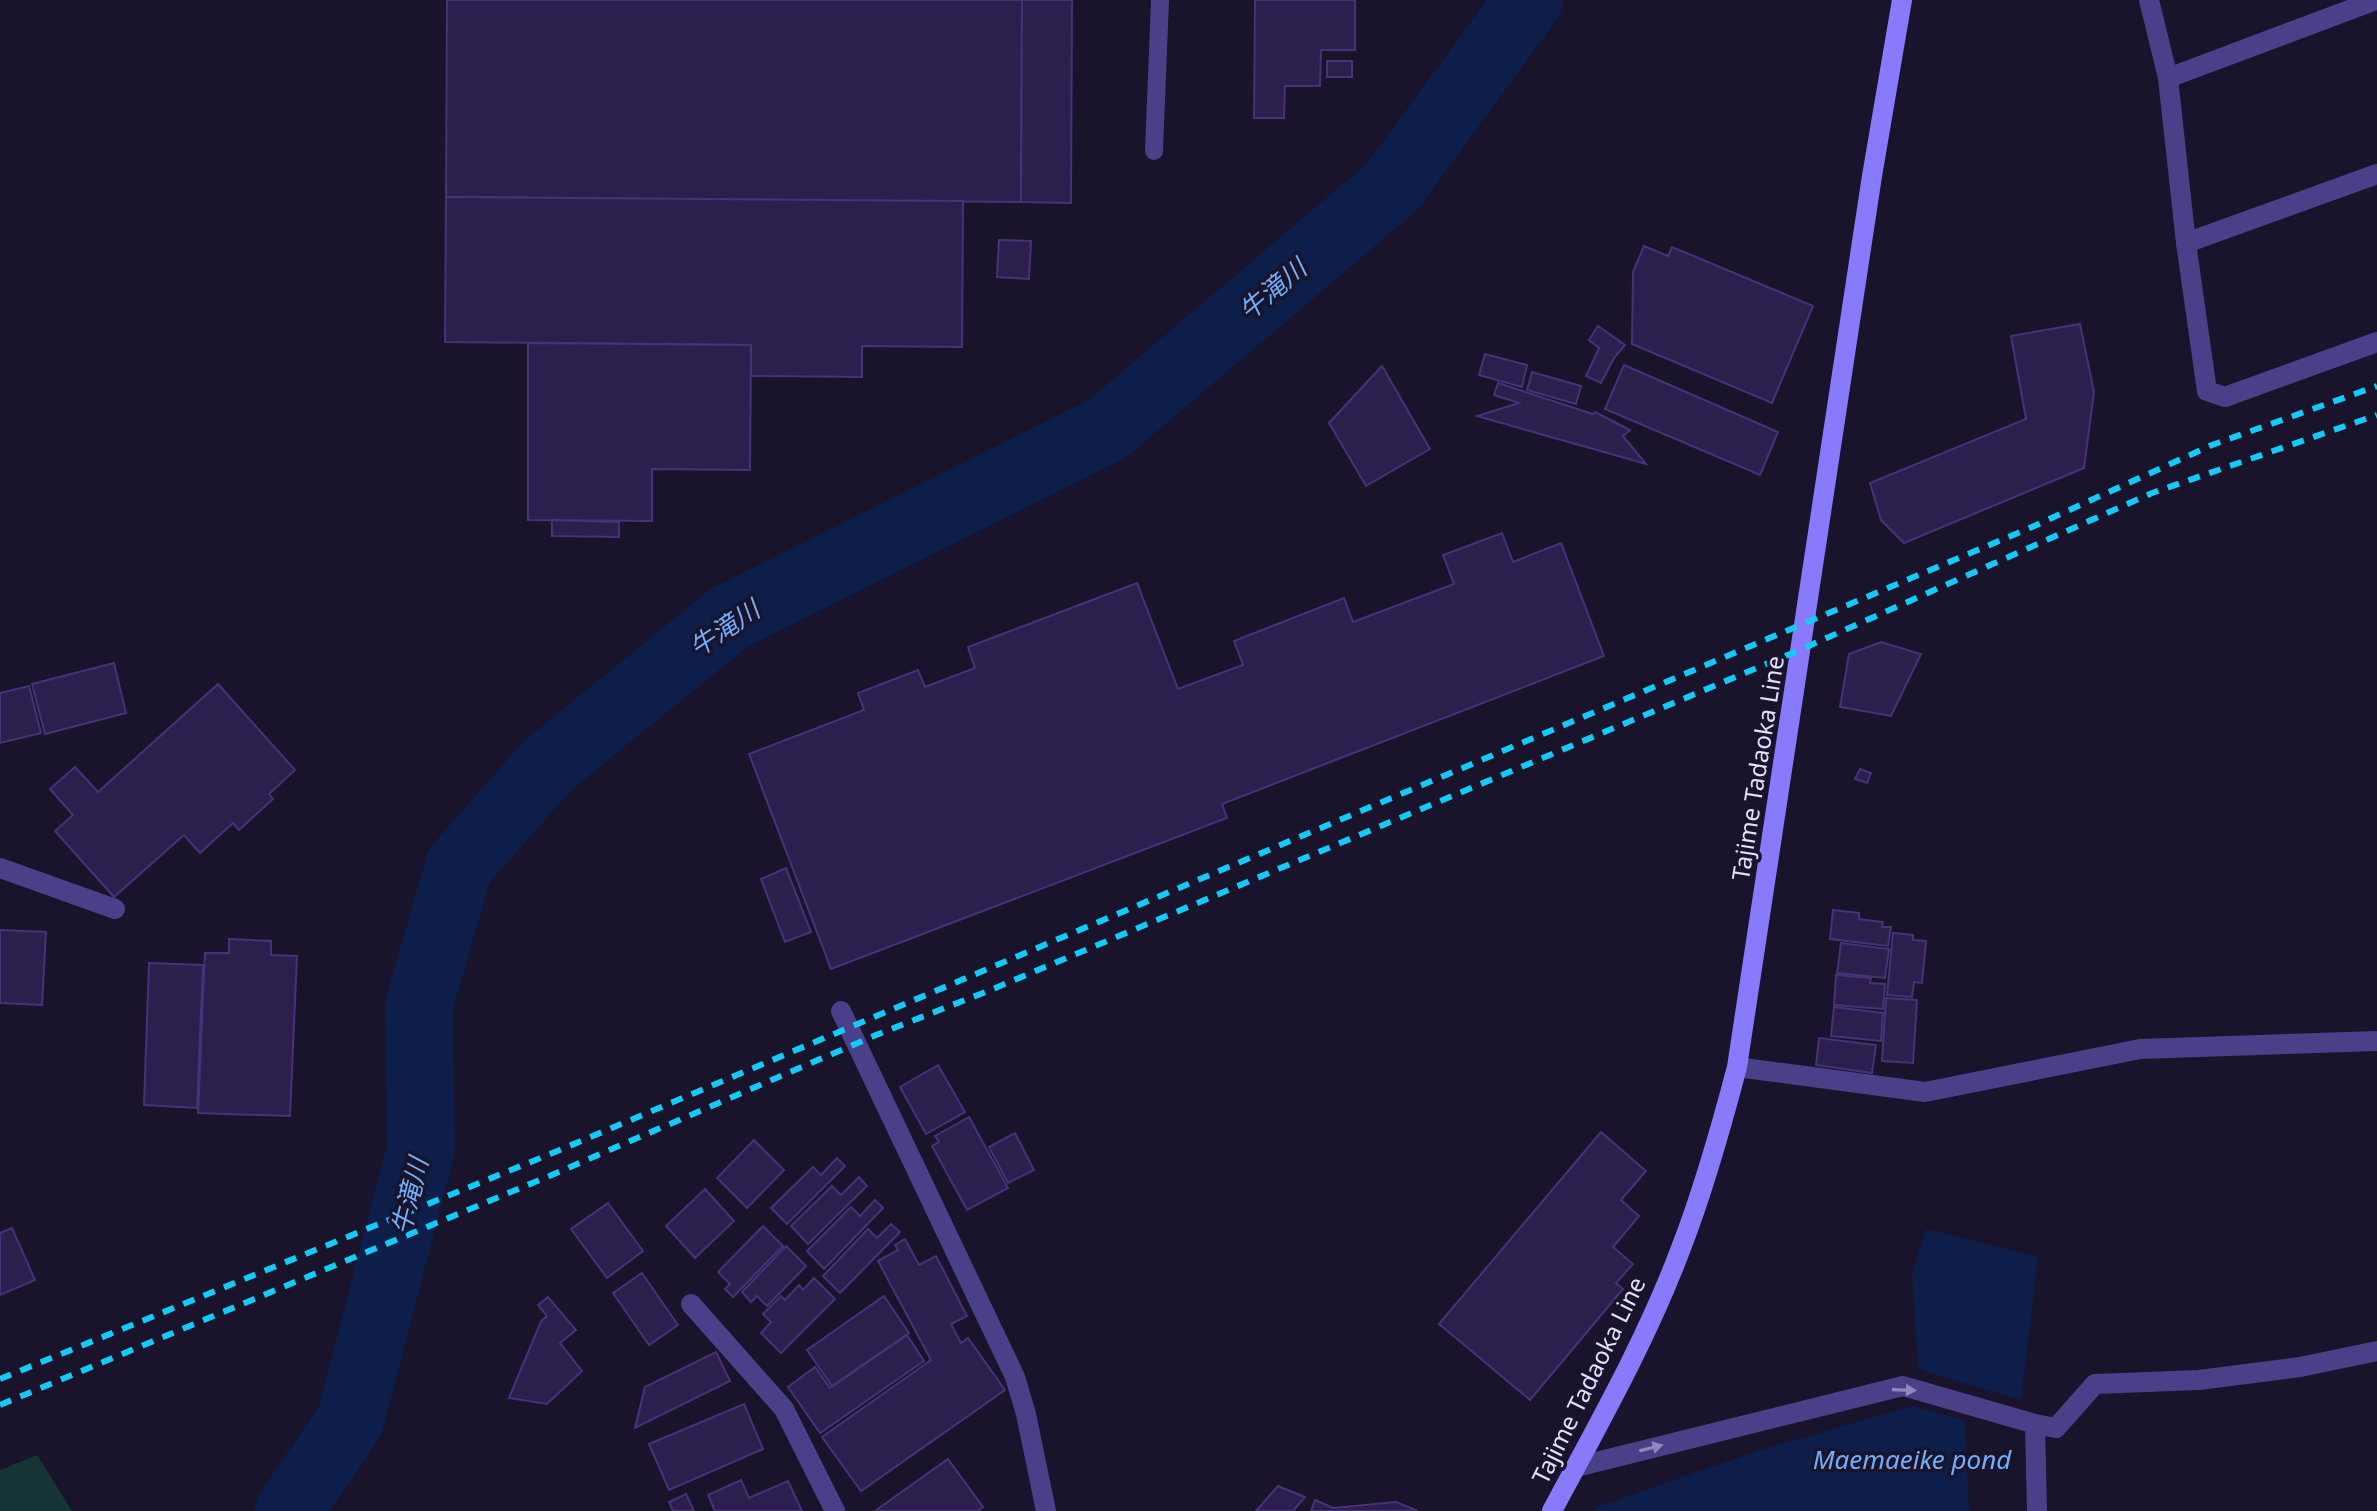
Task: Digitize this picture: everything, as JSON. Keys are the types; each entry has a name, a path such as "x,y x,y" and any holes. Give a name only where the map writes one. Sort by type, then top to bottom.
{"main road":[{"name":"Tajime Tadaoka Line","path":"1552,1511 1628,1368 1681,1250 1710,1165 1737,1067 1872,176 1902,0"}],"street":[{"path":"2149,0 2168,78 2186,243 2207,391 2225,397 2377,342"},
{"path":"2168,78 2376,0"},
{"path":"2186,243 2377,174"},
{"path":"0,868 115,909"},
{"path":"841,1011 1015,1377 1046,1511"},
{"path":"1737,1067 1925,1092 2140,1049 2377,1041"},
{"path":"691,1304 784,1409 835,1511"},
{"path":"1576,1467 1903,1386 2056,1428 2095,1384 2199,1380 2300,1367 2377,1351"},
{"path":"2035,1424 2037,1511"}],"lane":[{"path":"1154,151 1160,0"}],"green space":[{"path":"37,1455 72,1511 0,1511 0,1470"}],"water":[{"path":"1926,1229 2038,1257 2021,1400 1918,1369 1912,1274"},
{"name":"Maemaeike pond","path":"1912,1406 1965,1420 1969,1511 1595,1511 1597,1507 1757,1451"}],"building":[{"path":"447,0 1022,0 1021,202 446,197"},
{"path":"1022,0 1072,0 1071,203 1021,202"},
{"path":"1255,0 1355,0 1355,50 1321,50 1320,86 1285,86 1284,118 1254,118"},
{"path":"1327,61 1352,61 1352,77 1327,77"},
{"path":"446,197 963,201 962,347 862,346 862,377 751,376 751,345 445,342"},
{"path":"999,240 1031,241 1029,279 997,277"},
{"path":"1644,246 1668,256 1672,247 1813,306 1772,403 1632,344 1633,272"},
{"path":"2080,324 2094,392 2084,468 1904,543 1881,520 1870,483 2026,419 2011,336"},
{"path":"1598,326 1625,345 1601,383 1586,376 1599,348 1589,340"},
{"path":"528,343 751,345 750,470 652,469 652,521 528,520"},
{"path":"1485,354 1527,365 1522,387 1479,375"},
{"path":"1624,365 1778,432 1760,475 1605,409"},
{"path":"1382,366 1430,449 1366,486 1329,423"},
{"path":"1532,372 1581,386 1576,404 1527,390"},
{"path":"1498,383 1593,414 1595,412 1630,430 1623,436 1646,464 1477,416 1519,403 1494,395"},
{"path":"552,520 619,522 619,537 552,536"},
{"path":"1502,533 1513,562 1561,543 1604,656 1222,804 1227,818 831,969 749,754 864,710 858,693 918,670 925,687 975,668 968,647 1137,583 1178,689 1243,665 1234,641 1344,598 1353,622 1454,584 1443,555"},
{"path":"1881,642 1921,654 1891,716 1840,707 1849,654"},
{"path":"114,663 126,713 45,734 32,684"},
{"path":"218,684 295,770 269,794 273,799 239,830 233,823 200,853 184,835 114,897 55,831 73,815 50,789 75,767 98,792"},
{"path":"29,686 41,733 0,743 0,693"},
{"path":"1860,769 1871,773 1867,783 1855,779"},
{"path":"786,868 811,932 785,942 761,879"},
{"path":"1833,910 1859,913 1859,919 1883,922 1882,927 1891,927 1888,946 1830,939"},
{"path":"0,930 46,932 42,1005 0,1003"},
{"path":"1893,933 1913,935 1913,940 1926,941 1922,983 1914,982 1912,997 1887,995"},
{"path":"229,939 271,941 271,955 297,956 290,1116 198,1113 205,953 229,953"},
{"path":"1841,943 1889,949 1885,978 1837,973"},
{"path":"149,963 203,965 197,1108 144,1105"},
{"path":"1836,975 1871,978 1870,983 1885,984 1883,1009 1834,1005"},
{"path":"1886,998 1917,1000 1913,1063 1882,1061"},
{"path":"1834,1007 1883,1013 1881,1041 1831,1036"},
{"path":"1819,1038 1876,1045 1872,1073 1816,1065"},
{"path":"938,1065 965,1112 926,1134 900,1087"},
{"path":"969,1117 1008,1188 967,1210 932,1146 939,1142 935,1136"},
{"path":"1601,1132 1646,1171 1621,1200 1639,1216 1613,1247 1633,1264 1616,1283 1623,1289 1530,1400 1439,1324"},
{"path":"1015,1133 1034,1170 1008,1183 989,1147"},
{"path":"754,1140 784,1170 747,1208 717,1178"},
{"path":"837,1158 845,1166 787,1224 771,1208 813,1167 821,1175"},
{"path":"859,1177 867,1186 808,1244 791,1226 832,1186 841,1195"},
{"path":"705,1189 734,1221 695,1258 666,1226"},
{"path":"875,1200 883,1208 824,1269 807,1251 851,1207 860,1216"},
{"path":"608,1203 643,1251 607,1278 571,1229"},
{"path":"891,1224 900,1232 840,1293 823,1276 868,1229 877,1238"},
{"path":"763,1226 783,1246 733,1297 725,1289 730,1284 718,1272"},
{"path":"12,1228 35,1280 0,1295 0,1233"},
{"path":"905,1239 919,1265 936,1256 967,1316 951,1324 961,1343 968,1338 1005,1390 861,1491 822,1437 931,1360 878,1261 898,1250 895,1245"},
{"path":"786,1246 806,1266 767,1306 757,1296 751,1302 742,1292"},
{"path":"642,1273 678,1325 649,1345 613,1293"},
{"path":"814,1278 835,1299 781,1353 761,1333 771,1322 763,1314 781,1296 785,1300 799,1285 803,1290"},
{"path":"884,1296 909,1333 832,1386 807,1350"},
{"path":"548,1297 576,1330 560,1343 582,1371 547,1404 509,1398 541,1321 547,1316 538,1305"},
{"path":"907,1335 924,1361 820,1433 788,1387 815,1367 830,1388"},
{"path":"716,1352 730,1381 635,1428 645,1387"},
{"path":"744,1404 763,1449 669,1490 649,1444"},
{"path":"948,1459 983,1507 977,1511 875,1511"},
{"path":"741,1480 749,1498 788,1481 802,1511 715,1511 708,1495"},
{"path":"1278,1486 1305,1497 1293,1511 1256,1511"},
{"path":"686,1494 694,1511 673,1511 669,1502"},
{"path":"1315,1500 1333,1508 1396,1502 1418,1511 1311,1511"}],"waterway":[{"name":"牛滝川","path":"289,1511 350,1421 421,1149 419,1005 459,866 547,766 729,618 1107,429 1392,187 1529,0"}],"railway":[{"path":"0,1379 555,1152 2032,527 2212,445 2377,386"},
{"path":"0,1405 1802,649 2152,493 2377,415"}]}
